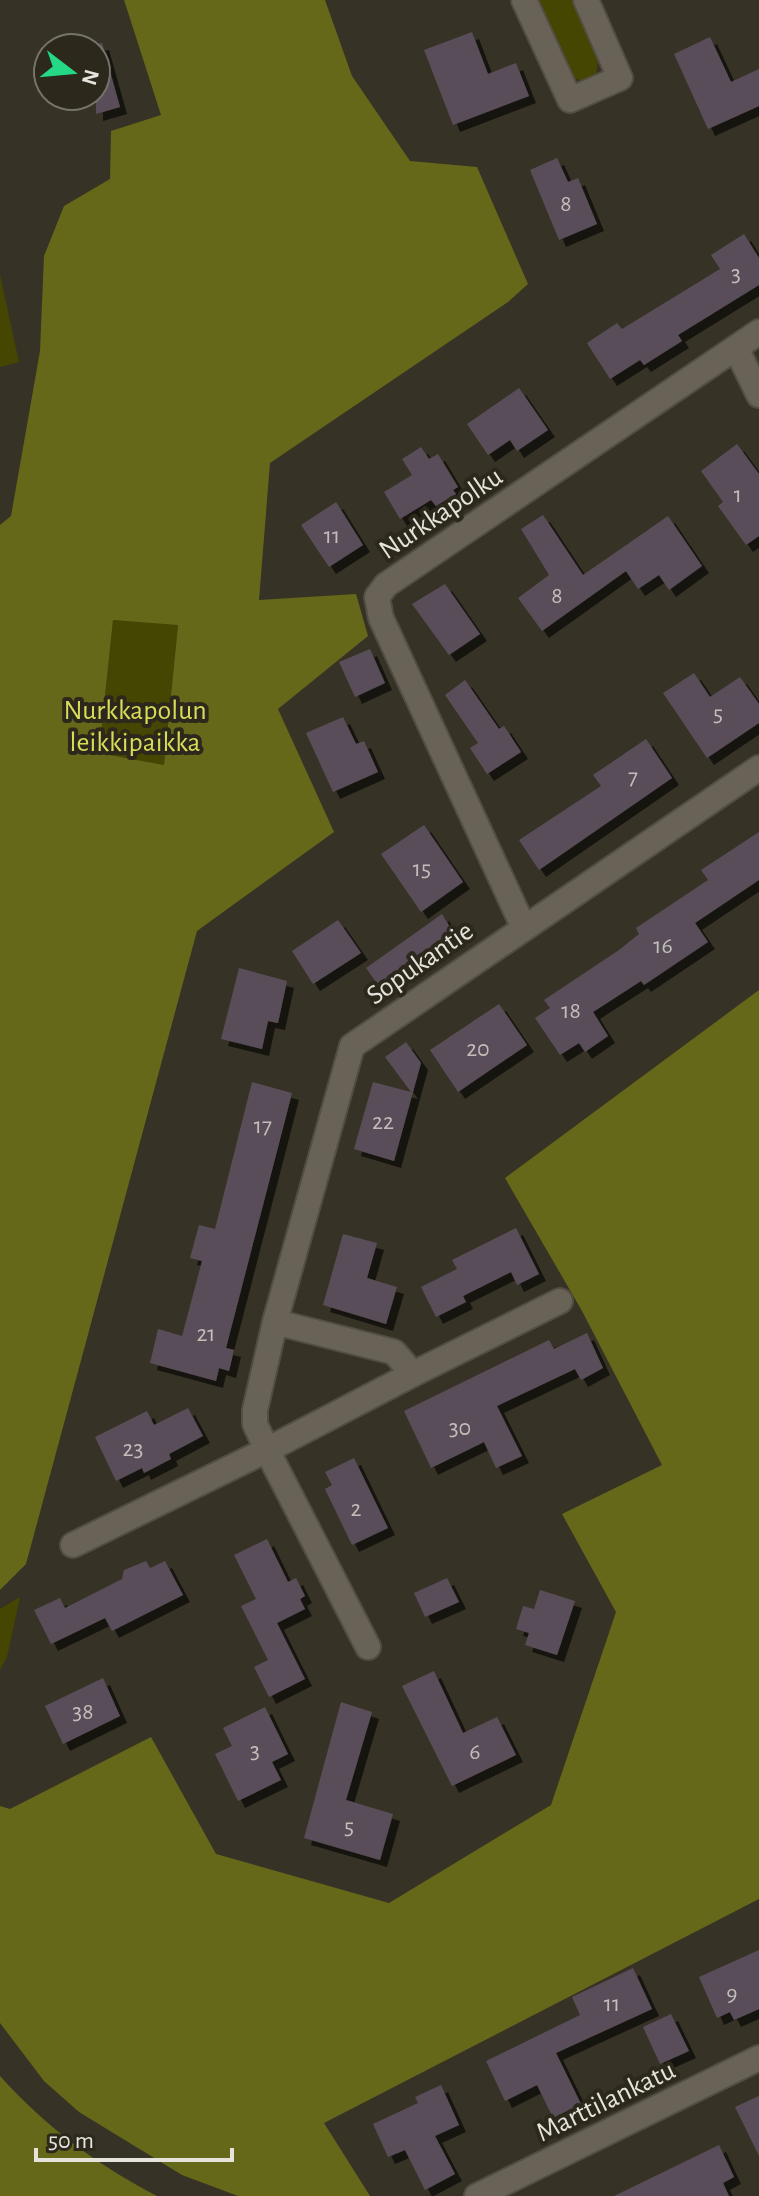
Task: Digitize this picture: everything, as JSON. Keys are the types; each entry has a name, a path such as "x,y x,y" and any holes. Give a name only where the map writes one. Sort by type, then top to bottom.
{"street":[{"path":"524,0 570,100 620,78 586,0"},
{"name":"Nurkkapolku","path":"523,926 381,618 377,597 386,585 759,332"},
{"path":"736,348 759,395"},
{"name":"Sopukantie","path":"368,1647 255,1424 255,1410 275,1322 352,1046 523,926 759,768"},
{"path":"73,1545 560,1301"},
{"path":"275,1322 394,1352 413,1374"},
{"name":"Marttilankatu","path":"477,2196 759,2058"}],"green space":[{"path":"574,0 599,56 596,74 584,80 572,77 536,2"},
{"path":"0,275 19,362 0,367"},
{"name":"Nurkkapolun leikkipaikka","path":"113,620 178,624 164,765 99,753"},
{"path":"20,1597 7,1657 0,1670 0,1609"}],"shaded area":[{"path":"124,0 325,0 352,76 410,161 477,167 528,284 508,302 270,463 259,600 356,594 368,636 278,709 334,832 197,931 26,1564 0,1590 0,525 11,516 40,351 44,256 64,206 110,179 111,131 161,115","holes":["113,620 178,625 164,765 99,753"]},
{"path":"759,990 759,1899 324,2123 370,2196 238,2196 182,2175 79,2112 44,2081 0,2023 0,1806 10,1809 151,1737 216,1854 389,1903 551,1805 616,1612 562,1514 662,1465 582,1311 505,1178"},
{"path":"0,2076 35,2112 73,2143 157,2196 0,2196"}],"building":[{"path":"472,32 488,74 516,63 529,96 453,125 424,50"},
{"path":"710,37 731,82 759,69 759,106 708,129 674,54"},
{"path":"112,79 120,107 112,109"},
{"path":"557,158 568,182 578,178 597,224 559,240 530,170"},
{"path":"744,234 759,258 759,285 678,335 682,341 644,365 640,360 610,379 587,343 617,323 622,329 720,269 711,255"},
{"path":"519,388 548,430 517,451 510,440 488,455 467,424"},
{"path":"737,444 759,474 759,536 746,545 718,506 723,502 701,471"},
{"path":"421,447 429,459 438,454 458,487 453,490 456,494 436,506 431,500 400,519 384,492 412,475 402,459"},
{"path":"336,502 363,545 329,567 301,525"},
{"path":"543,515 583,575 668,516 702,566 669,590 659,575 638,589 626,571 542,631 518,598 549,575 521,529"},
{"path":"445,584 480,634 449,655 412,604"},
{"path":"370,649 385,683 355,697 339,662"},
{"path":"694,673 710,697 740,677 759,704 759,723 707,758 663,693"},
{"path":"465,680 499,729 504,726 521,752 487,774 470,748 478,743 445,695"},
{"path":"343,717 356,744 364,741 378,772 333,792 306,733"},
{"path":"646,739 672,778 539,870 519,840 601,786 593,775"},
{"path":"424,825 463,882 421,912 381,854"},
{"path":"759,832 759,880 695,923 708,942 644,985 641,981 593,1012 608,1036 585,1052 579,1043 560,1055 535,1018 550,1008 544,1000 619,950 639,934 636,928 708,880 701,870"},
{"path":"442,914 456,937 381,989 366,968"},
{"path":"338,920 361,953 313,984 292,951"},
{"path":"239,968 287,981 278,1023 268,1021 262,1049 221,1039"},
{"path":"499,1004 527,1045 458,1092 430,1050"},
{"path":"406,1042 421,1063 394,1161 354,1149 373,1082 411,1092 385,1057"},
{"path":"252,1082 292,1093 226,1348 234,1350 229,1371 219,1368 216,1381 150,1363 158,1329 182,1336 202,1261 190,1258 199,1225 215,1229"},
{"path":"516,1228 539,1274 517,1285 511,1272 463,1296 466,1302 436,1317 421,1287 457,1269 452,1260"},
{"path":"343,1234 377,1243 367,1278 397,1287 386,1324 323,1305"},
{"path":"587,1333 603,1368 581,1380 575,1369 497,1406 522,1456 496,1468 484,1442 431,1468 404,1411 549,1340 554,1349"},
{"path":"188,1408 203,1436 169,1454 171,1459 144,1473 142,1468 116,1481 95,1437 147,1411 154,1425"},
{"path":"354,1458 388,1528 352,1545 325,1489 332,1485 325,1472"},
{"path":"267,1539 288,1582 296,1578 305,1596 300,1599 305,1609 277,1623 305,1679 269,1697 254,1667 268,1660 241,1606 256,1599 234,1555"},
{"path":"146,1561 150,1568 165,1561 183,1595 112,1631 105,1618 51,1644 34,1610 60,1598 65,1608 122,1579 124,1570"},
{"path":"447,1578 459,1602 425,1617 414,1593"},
{"path":"540,1590 575,1601 557,1655 525,1645 529,1633 516,1629 523,1606 534,1609"},
{"path":"434,1671 463,1733 497,1717 516,1755 452,1786 402,1686"},
{"path":"103,1678 120,1716 63,1744 45,1706"},
{"path":"341,1702 372,1712 346,1800 393,1814 380,1860 304,1838"},
{"path":"265,1707 288,1754 272,1762 281,1780 238,1801 215,1754 232,1746 223,1728"},
{"path":"759,1950 759,2009 734,2020 730,2012 717,2018 699,1977"},
{"path":"633,1968 652,2009 556,2053 581,2104 553,2118 537,2085 505,2101 486,2061 580,2015 572,1997"},
{"path":"671,2014 689,2051 660,2064 643,2027"},
{"path":"441,2085 459,2125 435,2136 455,2174 425,2190 405,2150 388,2157 373,2124 418,2103 415,2097"},
{"path":"759,2096 759,2156 735,2107"},
{"path":"719,2145 734,2177 723,2183 729,2196 614,2196"}]}
